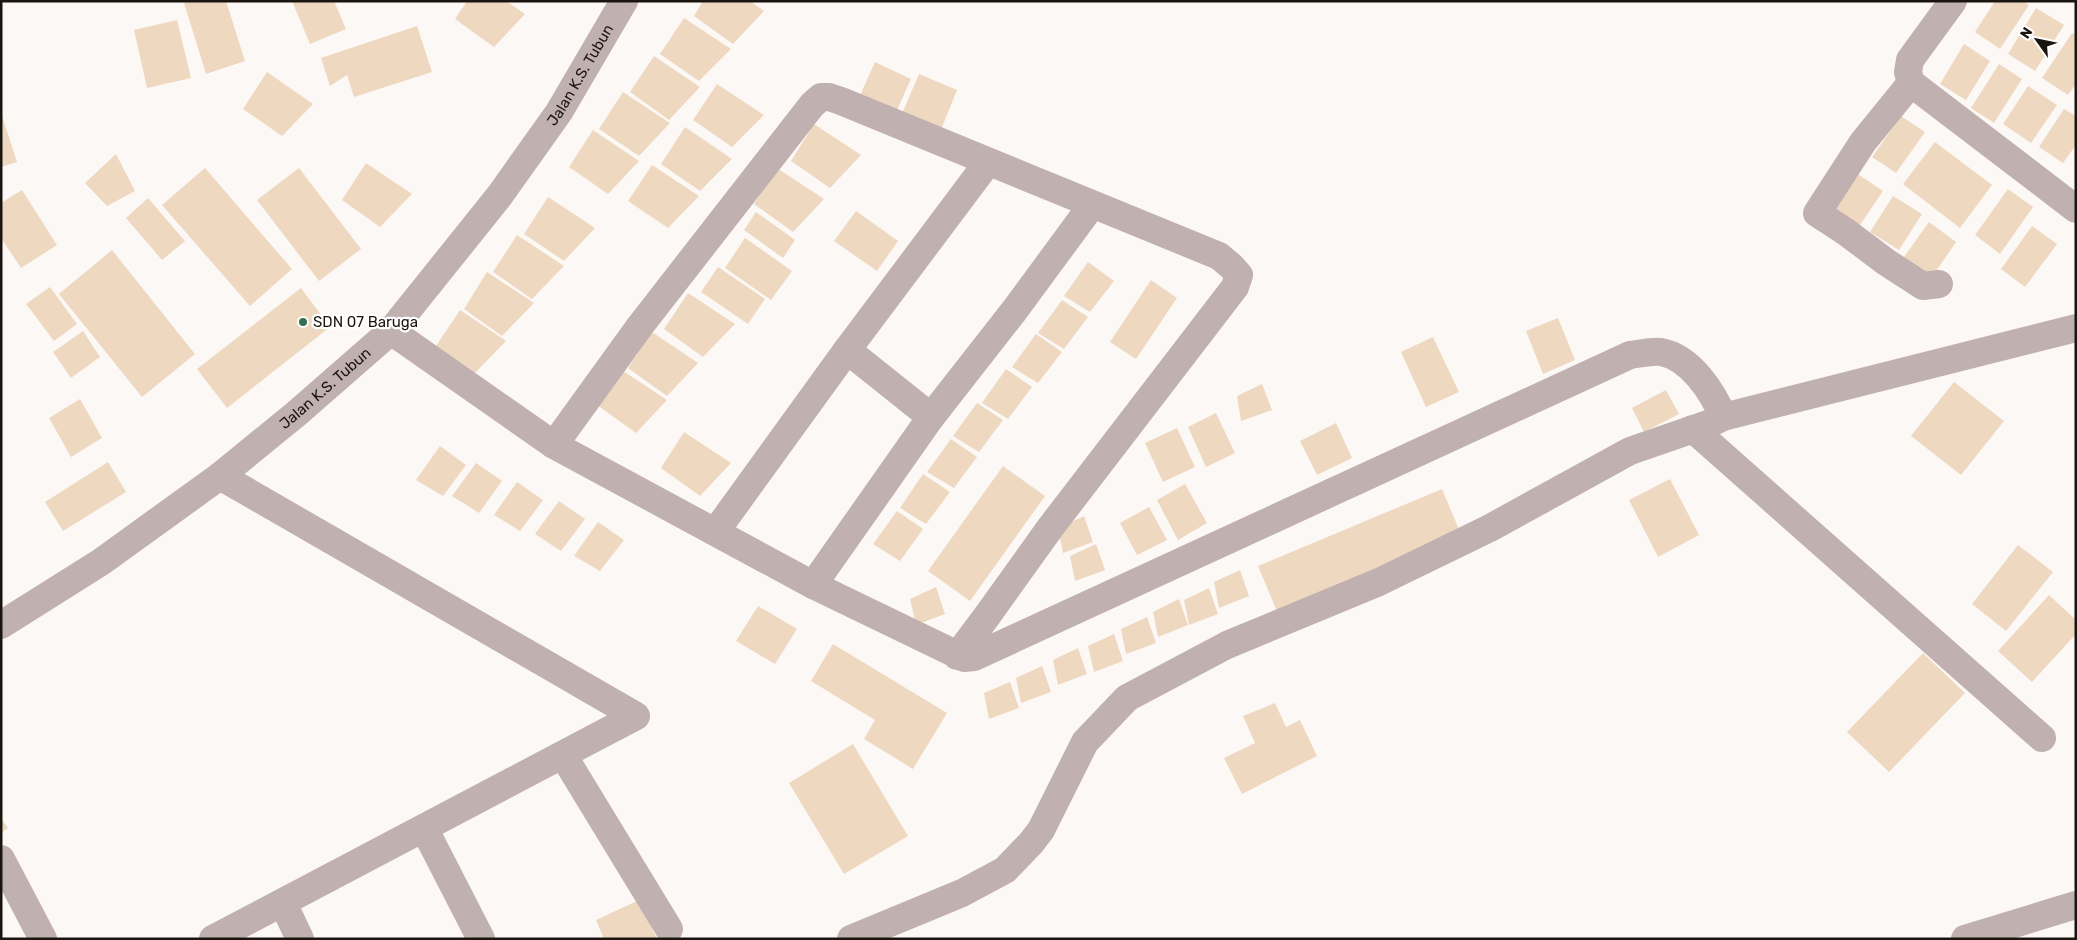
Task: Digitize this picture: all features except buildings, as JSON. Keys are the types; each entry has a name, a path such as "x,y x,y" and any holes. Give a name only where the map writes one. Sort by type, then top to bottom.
{"street":[{"name":"Jalan K.S. Tubun","path":"1,625 101,562 220,476 391,331 500,195 554,119 588,66 624,1"},
{"path":"1953,1 1910,60 1908,72 1911,83 2076,209"},
{"path":"1911,83 1863,142 1817,213 1923,286 1939,284"},
{"path":"554,444 640,326 718,224 812,105 821,97 829,97 856,106 1219,256 1239,275 1235,287 1149,402 1050,528 988,616 957,656"},
{"path":"716,531 847,350 988,162"},
{"path":"813,584 931,416 1014,312 1092,205"},
{"path":"851,939 962,893 1005,870 1041,830 1085,742 1127,698 1227,645 1379,582 1490,528 1630,451 1724,417 2076,328"},
{"path":"391,331 554,444 813,584 957,656 974,658 1630,355 1660,352 1676,359 1705,382 1716,399 1724,417"},
{"path":"847,350 931,416"},
{"path":"1693,429 2042,738"},
{"path":"213,939 636,716 220,476"},
{"path":"562,755 669,929"},
{"path":"424,828 481,939"},
{"path":"1,859 43,939"},
{"path":"282,902 300,939"},
{"path":"1965,939 2012,932 2076,905"}],"place":[{"name":"SDN 07 Baruga","path":"303,322"}]}
